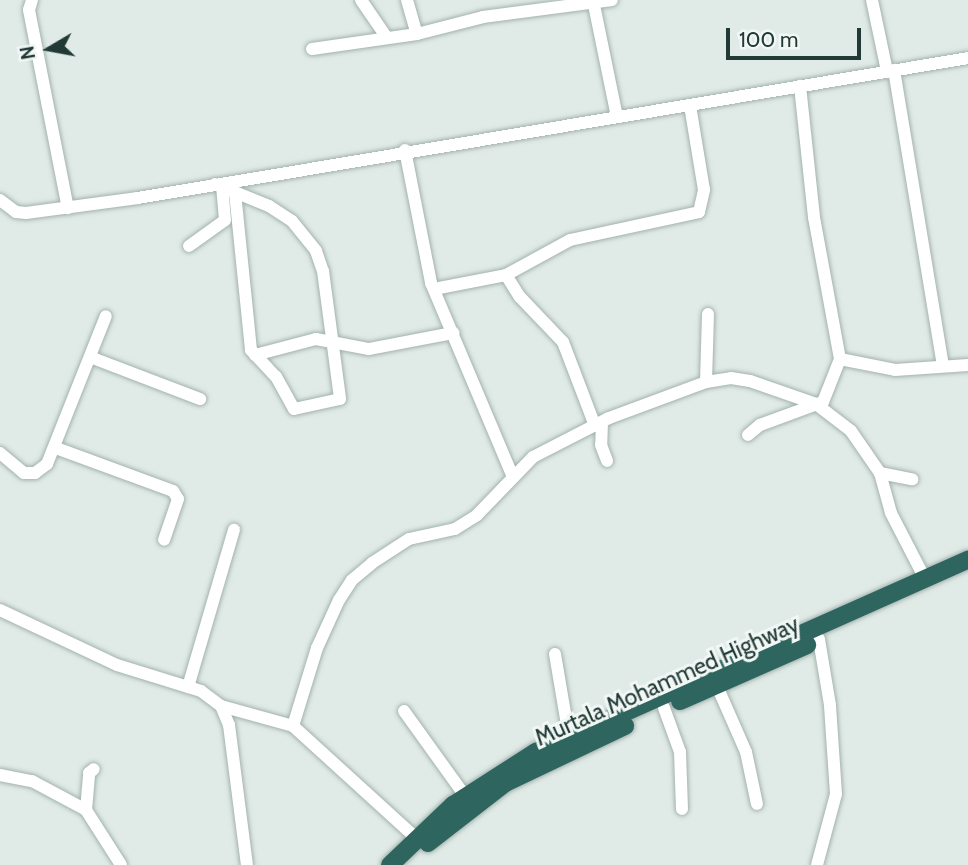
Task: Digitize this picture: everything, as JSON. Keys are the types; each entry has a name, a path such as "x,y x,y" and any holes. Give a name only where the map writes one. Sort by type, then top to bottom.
{"highway":[{"path":"390,865 416,838 465,796 536,752 968,560"},
{"name":"Murtala Mohammed Highway","path":"406,865 473,804 505,783 664,708 968,573"}],"street":[{"path":"32,0 29,10 68,208"},
{"path":"361,0 387,38"},
{"path":"407,0 417,34"},
{"path":"312,49 417,34 483,17 612,0"},
{"path":"872,0 890,70 943,366"},
{"path":"594,3 617,117"},
{"path":"0,200 16,212 68,208 968,58"},
{"path":"748,435 760,425 816,404 829,393 840,359 814,217 800,86"},
{"path":"435,289 506,275 570,240 699,212 704,190 690,105"},
{"path":"405,150 435,289 512,475"},
{"path":"218,185 234,192 292,221 316,251 323,271 330,343 340,399 298,410 248,345 243,245 234,192"},
{"path":"189,246 225,219 218,185"},
{"path":"506,275 520,297 563,342 598,424 607,461"},
{"path":"706,382 708,314"},
{"path":"0,453 30,474 47,464 56,448 106,316"},
{"path":"255,355 316,339 369,349 453,333"},
{"path":"90,357 200,399"},
{"path":"840,359 895,370 968,365"},
{"path":"293,726 317,648 352,580 392,548 455,528 477,515 512,475 533,457 598,424 706,382 731,378 750,381 816,404 856,437 880,472 891,513 925,579"},
{"path":"56,448 173,491 178,499 164,540"},
{"path":"880,472 912,479"},
{"path":"188,687 234,530"},
{"path":"0,610 117,665 188,687 220,706 293,726 416,838"},
{"path":"817,865 836,794 830,705 819,639"},
{"path":"555,654 569,737"},
{"path":"717,686 746,752 757,804"},
{"path":"220,706 229,725 246,864"},
{"path":"664,708 680,752 682,808"},
{"path":"404,711 465,796"},
{"path":"86,810 89,773 94,769"},
{"path":"0,775 32,782 86,810 121,865"}]}
